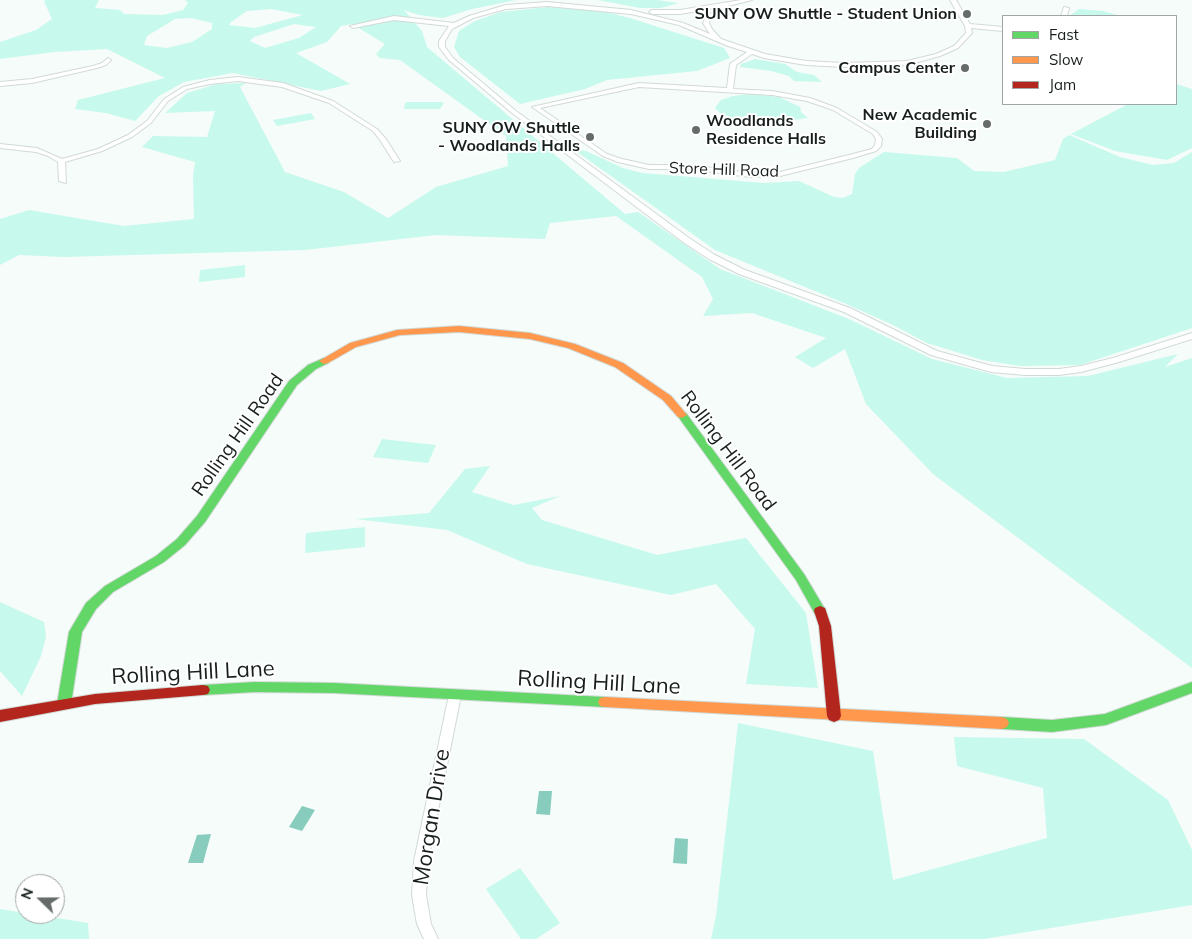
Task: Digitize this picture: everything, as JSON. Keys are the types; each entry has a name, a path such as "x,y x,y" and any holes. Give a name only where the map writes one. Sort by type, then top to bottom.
{"street":[{"path":"749,0 680,12 631,12 567,5 533,4 484,12 454,25 443,37 442,47 446,53 524,109 686,240 712,257 742,272 847,310 916,345 952,359 1004,370 1059,372 1081,369 1116,360 1192,336"},
{"path":"631,12 680,24 751,52 783,60 826,65 907,63 938,56 956,48 967,38 968,26 953,0"},
{"path":"719,40 709,30 706,23 708,18 726,5"},
{"path":"1064,15 1066,8"},
{"path":"353,26 394,18 454,25"},
{"path":"968,26 1002,29"},
{"path":"730,89 733,64 751,52"},
{"path":"0,84 32,81 102,66 108,60"},
{"path":"0,146 36,150 61,162 100,150 130,136 149,122 166,100 184,88 230,79 273,83 331,102 375,130 396,161"},
{"name":"Store Hill Road","path":"639,85 730,89 788,95 835,109 875,132 879,139 878,146 874,150 780,174 750,175 690,167 649,167 620,162 524,109 639,85"},
{"path":"61,162 63,181"},
{"name":"Rolling Hill Road","path":"64,704 76,632 91,606 109,589 160,559 181,542 201,519 293,383 326,358 359,343 400,332 459,328 530,336 570,346 619,365 667,398 690,424 800,577 819,609 825,626 834,716"},
{"name":"Rolling Hill Lane","path":"0,716 64,704 174,691 255,687 334,688 834,716 1052,726 1106,719 1192,687"},
{"name":"Morgan Drive","path":"430,939 424,924 419,895 421,861 454,695"}],"shaded area":[{"path":"99,0 95,8 120,10 124,14 163,15 183,10 188,3 185,0 516,0 472,9 443,18 419,15 404,10 422,31 427,47 625,214 638,212 720,269 849,319 932,359 1007,378 1088,376 1178,354 1165,367 1192,358 1192,668 933,474 866,404 845,349 813,368 795,357 826,338 752,313 703,316 713,299 702,277 616,216 550,223 545,239 436,235 305,250 64,257 19,255 0,265 0,219 29,210 124,226 194,219 193,176 195,162 142,147 153,136 207,137 215,111 165,113 187,93 217,84 246,83 240,87 285,172 344,192 388,218 436,187 508,166 506,136 400,60 380,58 376,54 385,44 352,24 341,26 327,42 296,53 350,84 321,91 233,73 184,82 159,96 135,121 106,113 75,109 78,100 165,78 107,49 54,52 0,59 0,42 36,30 52,19 44,1","holes":["271,9 303,15 255,28 229,25 247,11","191,18 212,23 212,29 192,42 167,48 144,45 147,36 175,19","294,24 316,27 299,38 265,48 250,41 254,37"]},
{"path":"598,0 657,0 678,3 661,8 640,8"},
{"path":"548,7 606,12 630,18 724,48 730,58 697,71 607,80 585,89 520,104 460,57 454,47 459,31 475,21 501,12"},
{"path":"1079,9 1103,11 1117,15 1070,15"},
{"path":"755,59 785,64 797,72 814,75 822,82 794,81 789,76 771,71 740,67 741,64"},
{"path":"1177,84 1192,89 1192,148 1167,160 1115,151 1071,134 1126,105 1177,105"},
{"path":"750,94 779,97 800,107 801,112 808,118 764,124 740,123 723,116 715,108 721,100"},
{"path":"405,103 444,103 440,109 404,109"},
{"path":"311,113 315,119 277,126 273,120"},
{"path":"1069,135 1120,157 1153,165 1174,163 1192,152 1192,328 1080,365 1020,366 982,360 927,343 844,303 715,250 573,149 586,151 623,168 642,173 764,183 799,181 834,197 843,198 852,194 855,174 859,168 884,152 957,158 974,171 1004,172 1055,160 1063,139"},
{"path":"245,265 245,277 199,282 200,270"},
{"path":"382,439 436,445 428,463 373,457"},
{"path":"490,466 472,492 514,505 560,496 532,508 542,520 657,555 746,538 806,613 818,688 746,684 755,629 716,584 671,595 527,564 447,530 356,519 429,513 465,469"},
{"path":"365,527 365,547 305,553 306,533"},
{"path":"0,602 44,622 46,637 41,656 22,696 0,671"},
{"path":"738,723 873,751 893,880 1047,838 1043,788 957,766 954,737 1084,739 1168,800 1192,850 1192,905 984,939 711,939 716,916"},
{"path":"539,791 552,791 550,815 536,814"},
{"path":"302,806 315,810 302,831 289,827"},
{"path":"211,834 203,863 188,863 197,835"},
{"path":"675,838 688,839 687,864 673,863"},
{"path":"520,868 560,923 536,939 521,939 486,889"},
{"path":"0,909 15,911 15,924 65,924 65,919 88,923 89,939 0,939"}],"traffic: fast":[{"path":"64,704 76,632 91,606 109,589 160,559 181,542 201,519 293,383 312,367 324,361"},
{"path":"682,415 800,577 820,611"},
{"path":"203,690 255,687 334,688 605,702"},
{"path":"1002,723 1052,726 1106,719 1192,687"}],"traffic: slow":[{"path":"324,361 353,345 400,332 459,329 530,336 571,346 619,365 667,398 682,415"},
{"path":"605,702 1002,723"}],"traffic: jam":[{"path":"820,611 825,626 834,716"},
{"path":"0,716 95,699 203,690"}],"place":[{"name":"SUNY OW Shuttle - Student Union","path":"967,14"},
{"name":"Campus Center","path":"965,68"},
{"name":"New Academic Building","path":"987,124"},
{"name":"Woodlands Residence Halls","path":"696,130"},
{"name":"SUNY OW Shuttle - Woodlands Halls","path":"590,137"}]}
